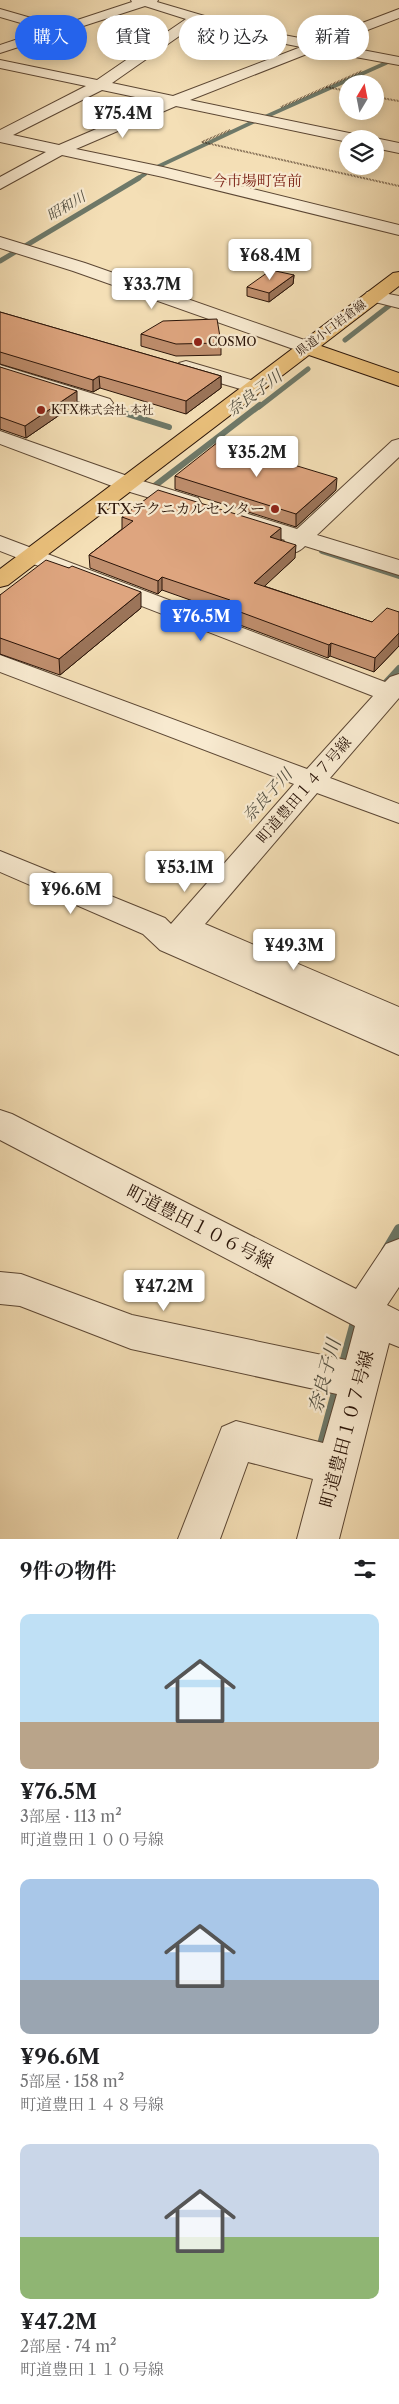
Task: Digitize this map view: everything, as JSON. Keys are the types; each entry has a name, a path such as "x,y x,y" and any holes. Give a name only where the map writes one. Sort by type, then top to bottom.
{"main road":[{"name":"県道小口岩倉線","path":"0,580 254,387 298,344 399,277"},
{"path":"298,344 399,380"}],"street":[{"path":"87,21 145,1 187,15"},
{"path":"0,13 15,17"},
{"path":"369,25 399,13"},
{"path":"0,137 100,85 179,30"},
{"path":"0,48 15,43"},
{"path":"0,184 60,150 174,101 297,53"},
{"path":"369,56 394,60"},
{"path":"0,64 339,136"},
{"path":"9,82 38,72"},
{"path":"0,137 163,172 399,230"},
{"path":"384,145 399,148"},
{"path":"0,256 13,246 79,267 298,344"},
{"path":"373,296 399,302"},
{"path":"169,362 254,387"},
{"path":"0,371 103,403"},
{"path":"0,437 122,488 296,543 399,582"},
{"path":"296,543 399,445"},
{"path":"0,543 394,687"},
{"path":"296,543 399,568"},
{"path":"0,663 399,814"},
{"name":"町道豊田１４７号線","path":"173,935 306,778 394,687"},
{"path":"0,862 154,926 399,1042"},
{"path":"173,935 399,1020"},
{"name":"町道豊田１０６号線","path":"0,1124 379,1320"},
{"name":"町道豊田１０７号線","path":"318,1539 322,1462 343,1378 379,1320 399,1255"},
{"path":"0,1288 22,1290 131,1332 343,1378"},
{"path":"199,1539 236,1440 322,1462"}],"path":[{"path":"255,118 394,60"},
{"path":"326,87 339,89"},
{"path":"384,98 399,101"},
{"path":"202,142 399,186"}],"building":[{"path":"271,270 294,275 269,293 247,287"},
{"path":"0,312 221,376 186,401 99,376 93,380 0,352"},
{"path":"217,319 221,343 176,344 141,334 163,321"},
{"path":"0,367 77,391 25,426 0,417"},
{"name":"KTXテクニカルセンター","path":"218,442 337,478 296,514 175,476"},
{"path":"158,490 281,528 270,537 296,545 254,583 372,622 387,608 399,612 399,633 375,658 331,643 329,645 224,606 230,600 162,577 158,581 89,555 133,521 122,517"},
{"path":"46,560 69,568 72,566 141,592 59,659 0,638 0,595"}],"waterway":[{"name":"昭和川","path":"265,117 386,63"},
{"name":"昭和川","path":"155,168 255,121"},
{"name":"昭和川","path":"137,179 145,174"},
{"name":"昭和川","path":"0,261 139,178"},
{"name":"奈良子川","path":"345,340 399,298"},
{"name":"奈良子川","path":"259,407 308,369"},
{"path":"96,405 102,407"},
{"path":"98,405 169,427"},
{"name":"奈良子川","path":"148,491 260,405"},
{"name":"奈良子川","path":"322,551 399,576"},
{"name":"奈良子川","path":"385,683 399,668"},
{"name":"奈良子川","path":"386,1251 399,1229"},
{"name":"奈良子川","path":"342,1370 357,1315"},
{"name":"奈良子川","path":"320,1452 338,1385"}],"place":[{"name":"COSMO","path":"198,342"},
{"name":"KTX株式会社 本社","path":"41,410"},
{"name":"KTXテクニカルセンター","path":"275,509"}],"district":[{"name":"今市場町宮前","path":"257,181"}]}
